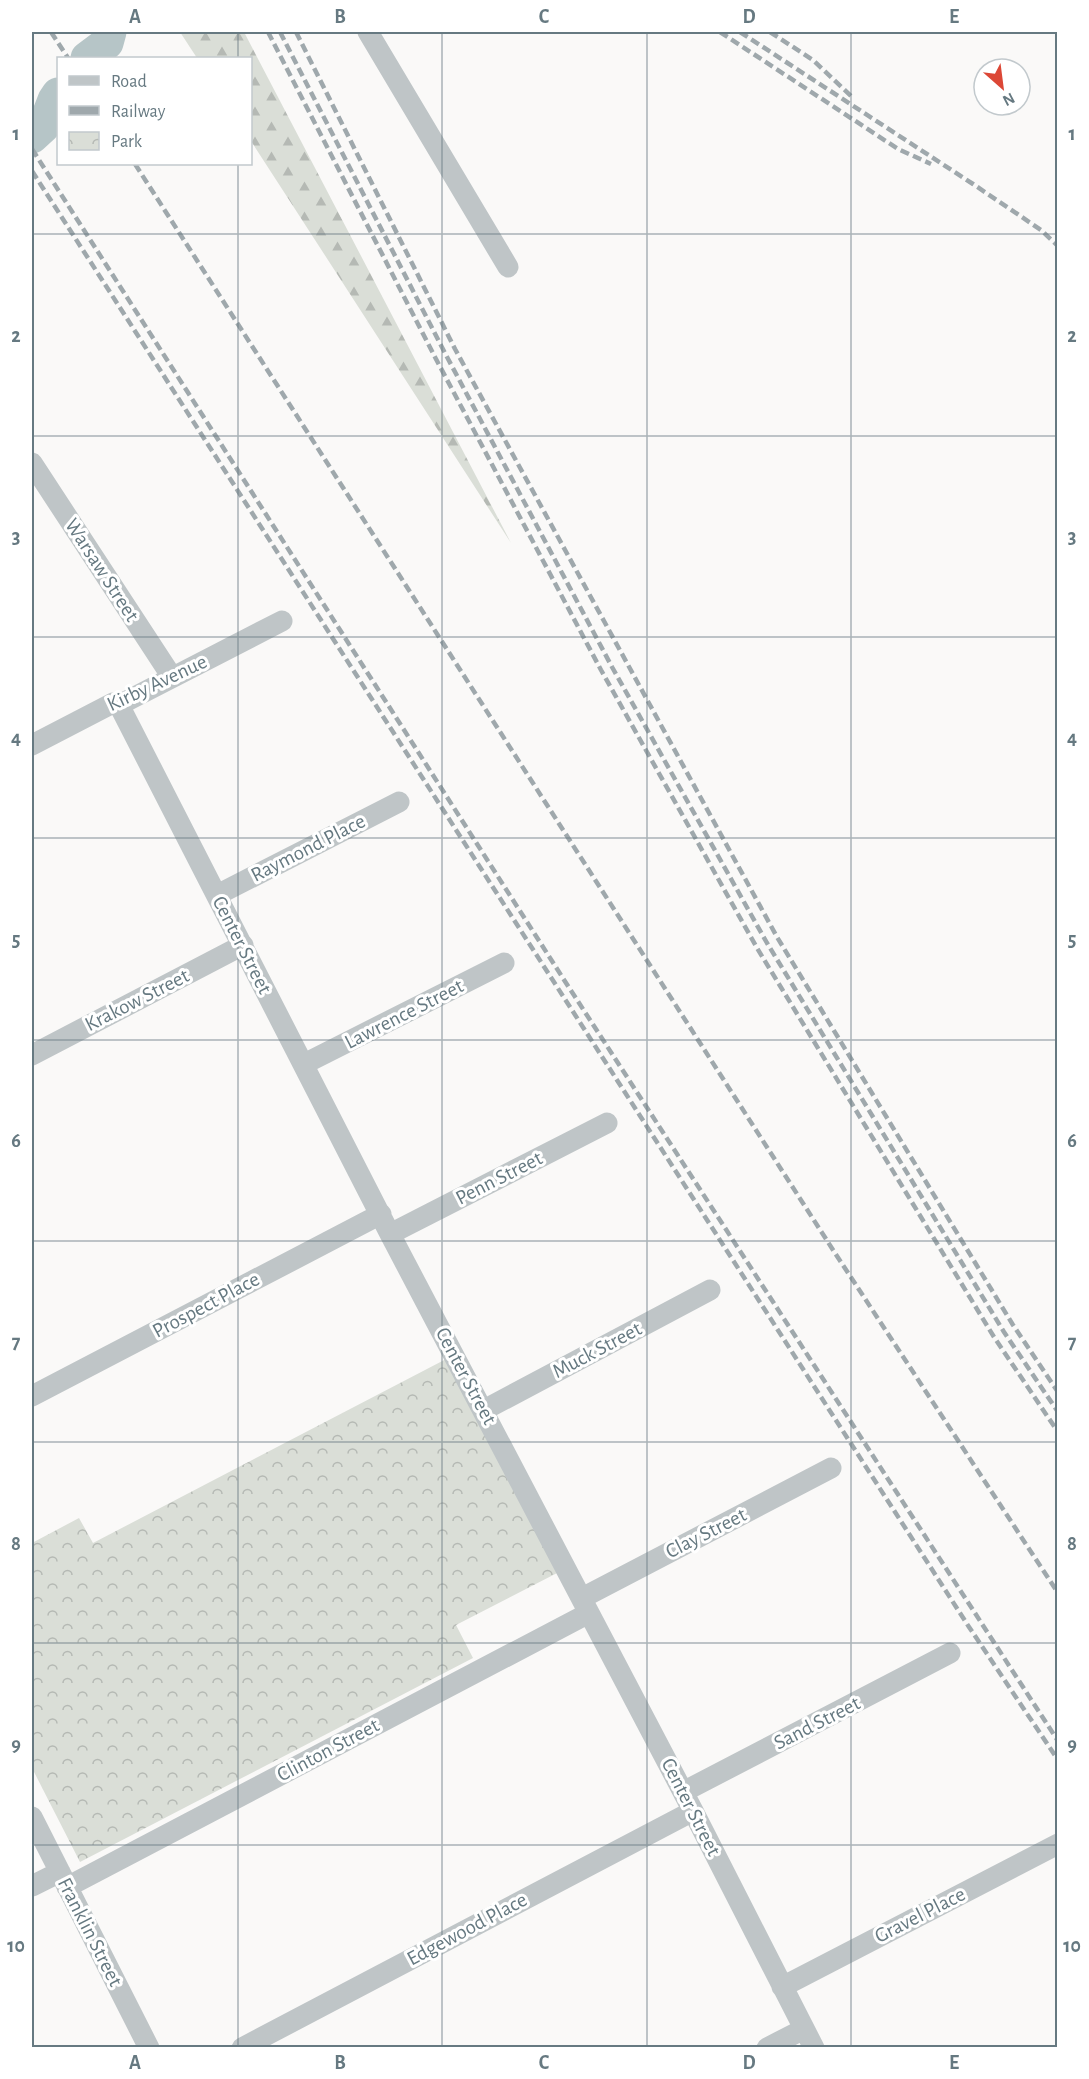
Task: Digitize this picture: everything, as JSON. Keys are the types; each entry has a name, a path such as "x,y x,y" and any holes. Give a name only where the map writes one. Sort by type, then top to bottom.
{"street":[{"path":"368,32 508,267"},
{"name":"Warsaw Street","path":"33,468 172,677"},
{"name":"Kirby Avenue","path":"32,745 113,703 119,705 282,621"},
{"name":"Center Street","path":"119,705 390,1234 586,1605 814,2048"},
{"name":"Raymond Place","path":"217,895 399,801"},
{"name":"Krakow Street","path":"32,1055 243,945"},
{"name":"Lawrence Street","path":"304,1064 504,963"},
{"name":"Penn Street","path":"390,1234 607,1123"},
{"name":"Prospect Place","path":"32,1396 381,1214"},
{"name":"Muck Street","path":"484,1410 710,1290"},
{"name":"Clay Street","path":"586,1605 831,1468"},
{"name":"Clinton Street","path":"32,1886 64,1879 586,1605"},
{"name":"Sand Street","path":"683,1792 950,1653"},
{"name":"Edgewood Place","path":"242,2048 693,1811"},
{"name":"Franklin Street","path":"32,1817 149,2048"},
{"name":"Gravel Place","path":"783,1987 1058,1844"},
{"path":"767,2048 804,2028"}],"green space":[{"path":"180,32 244,32 511,543 252,143 252,57 196,57"},
{"path":"450,1357 561,1571 456,1625 473,1658 80,1862 32,1768 32,1543 79,1518 93,1543"}],"waterway":[{"path":"88,57 107,43 110,32"},
{"path":"32,137 44,126 57,96"}],"railway":[{"path":"51,32 67,57"},
{"path":"268,32 436,359 601,670 757,948 994,1337 1058,1432"},
{"path":"280,32 446,355 612,667 767,943 1004,1332 1058,1412"},
{"path":"296,32 455,349 777,937 1013,1325 1058,1392"},
{"path":"720,32 898,149 931,164"},
{"path":"740,32 973,184 1041,230 1058,246"},
{"path":"770,32 813,60 852,97"},
{"path":"32,149 568,986 1058,1741"},
{"path":"136,165 835,1253 1058,1593"},
{"path":"32,171 969,1627 1058,1760"}]}
